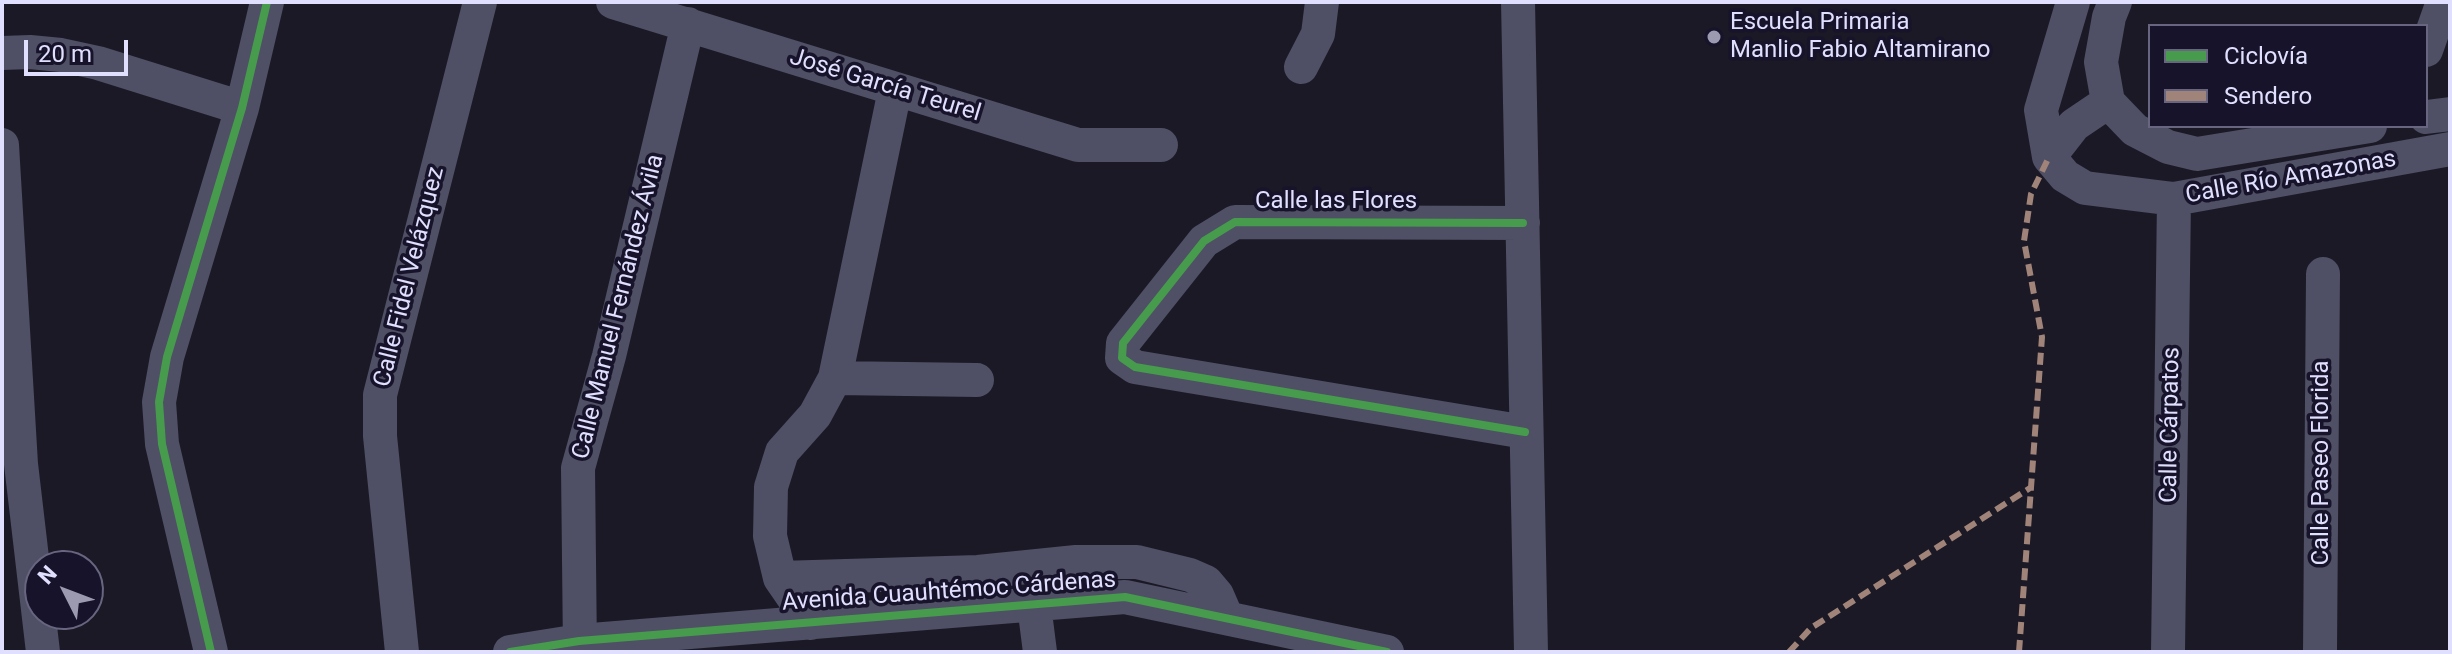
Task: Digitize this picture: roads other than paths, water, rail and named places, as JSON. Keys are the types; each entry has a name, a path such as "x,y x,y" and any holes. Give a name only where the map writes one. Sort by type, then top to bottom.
{"street":[{"path":"211,652 162,444 159,402 167,357 242,108 267,2"},
{"name":"Calle Fidel Velázquez","path":"402,652 380,436 380,395 480,2"},
{"name":"José García Teurel","path":"613,2 1078,145 1161,145"},
{"path":"1301,67 1318,34 1322,2"},
{"path":"1518,2 1531,652"},
{"path":"2049,157 2041,110 2073,2"},
{"path":"2049,157 2074,125 2108,102 2101,62 2109,17 2115,2"},
{"path":"2428,44 2443,2"},
{"name":"Calle Manuel Fernández Ávila","path":"580,647 578,468 609,356 688,24"},
{"path":"2,53 61,55 98,63 242,108"},
{"path":"811,623 780,578 770,536 771,487 782,452 815,415 835,378 895,90"},
{"name":"Calle Río Amazonas","path":"2108,102 2135,130 2168,147 2197,154 2358,128"},
{"path":"2428,117 2450,114"},
{"path":"2,145 12,465 43,652"},
{"name":"Calle Río Amazonas","path":"2049,157 2065,176 2085,188 2174,199 2450,149"},
{"name":"Calle Cárpatos","path":"2168,652 2174,199"},
{"name":"Calle las Flores","path":"1523,223 1235,222 1204,241 1123,343 1122,358 1135,367 1525,432"},
{"name":"Calle Paseo Florida","path":"2320,652 2323,274"},
{"path":"835,378 977,380"},
{"path":"780,578 978,572 1076,562 1137,562 1206,582 1217,595 1227,618"},
{"name":"Avenida Cuauhtémoc Cárdenas","path":"510,652 1125,597 1387,652"},
{"path":"1034,605 1040,652"}],"place":[{"name":"Escuela Primaria Manlio Fabio Altamirano","path":"1714,37"}]}
